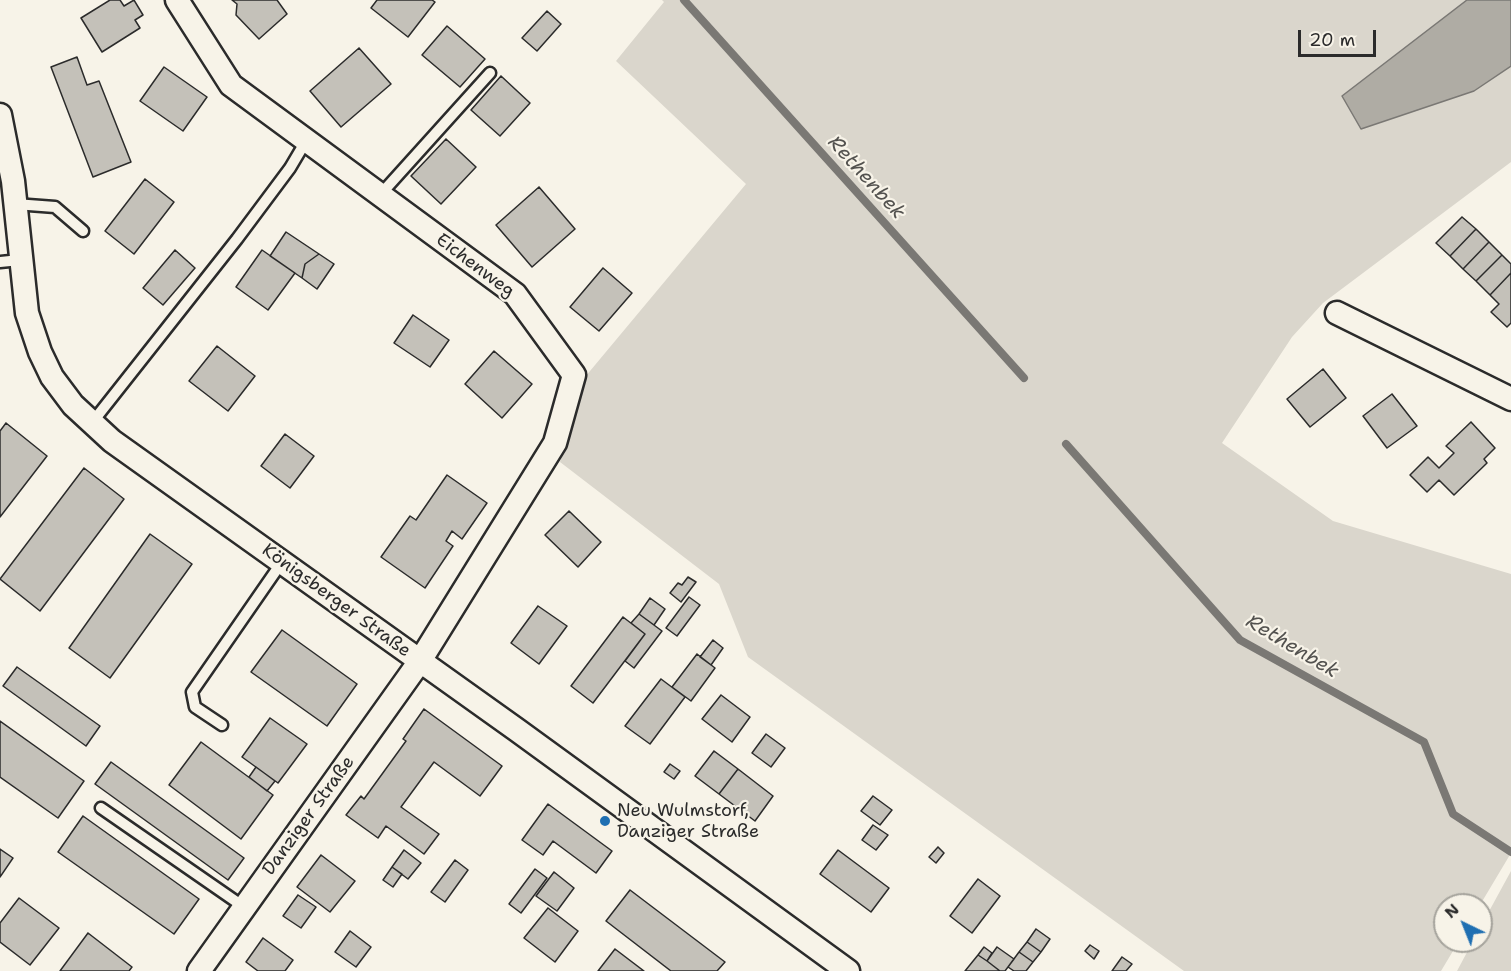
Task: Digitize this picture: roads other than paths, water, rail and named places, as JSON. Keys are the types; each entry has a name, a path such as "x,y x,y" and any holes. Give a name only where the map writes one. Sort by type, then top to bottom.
{"street":[{"name":"Eichenweg","path":"177,0 231,85 515,294 574,375 555,443 420,661"},
{"name":"Königsberger Straße","path":"0,116 15,204 10,261 40,352 62,390 91,424 848,971"},
{"path":"1337,313 1511,399"},
{"name":"Danziger Straße","path":"201,970 420,661"}],"lane":[{"path":"380,195 490,73"},
{"path":"91,424 244,230 290,168 306,141"},
{"path":"15,204 56,207 83,231"},
{"path":"222,725 195,707 192,693 282,562"},
{"path":"101,808 244,907"}],"waterway":[{"name":"Rethenbek","path":"684,0 1024,378"},
{"name":"Rethenbek","path":"1066,444 1240,640 1424,742 1453,814 1511,852"}],"place":[{"name":"Neu Wulmstorf, Danziger Straße","path":"605,821"}]}
